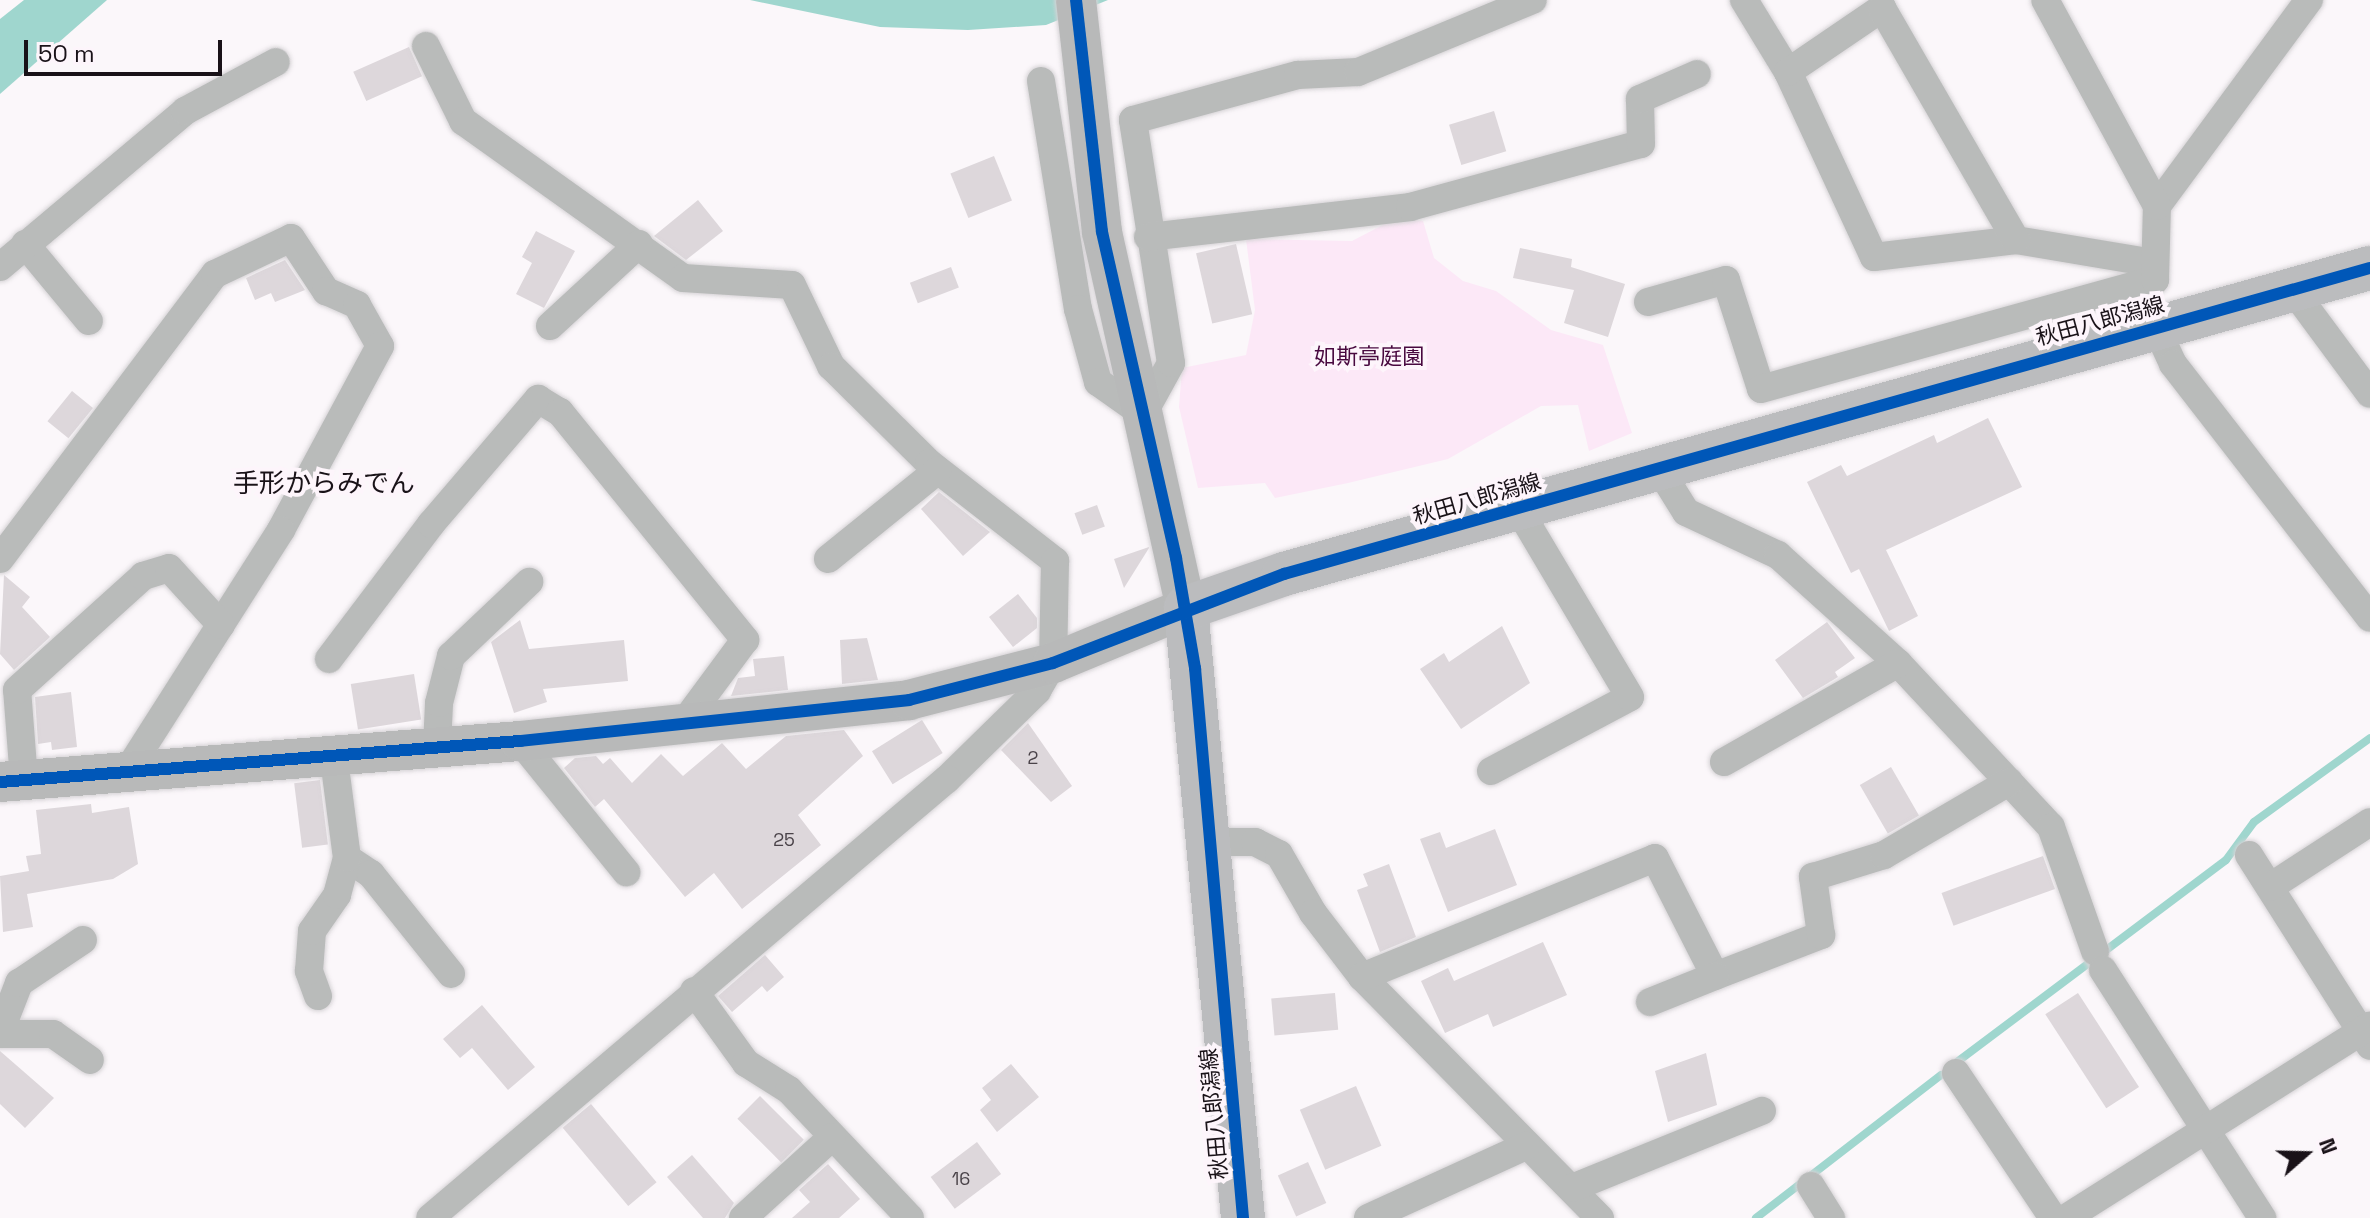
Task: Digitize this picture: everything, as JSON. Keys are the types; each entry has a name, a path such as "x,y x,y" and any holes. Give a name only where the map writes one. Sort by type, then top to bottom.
{"main road":[{"name":"秋田八郎潟線","path":"1243,1218 1211,842 1186,608 1658,467 2370,268"}],"street":[{"path":"221,625 169,568 143,576 17,690 12,781 333,752 520,741 909,700 1053,663 1186,608 1102,232 1076,0"},
{"path":"1143,414 1171,363 1148,237 1133,120 1298,75 1358,72 1533,0"},
{"path":"1744,0 1788,72 1874,257 2016,240 2154,263"},
{"path":"1648,302 1726,280 1761,389 2155,280 2157,206 2045,0"},
{"path":"2157,206 2309,0"},
{"path":"1788,72 1882,8 2016,240"},
{"path":"426,46 463,121 683,278 792,285 831,366 938,470 1055,561 1053,663 1037,691 947,779 430,1218"},
{"path":"0,267 185,111 276,62"},
{"path":"1148,237 1410,207 1641,144 1640,99 1697,74"},
{"path":"1041,81 1078,309 1098,382 1143,414"},
{"path":"0,559 215,274 291,238 326,291 357,305 380,346 281,530 127,772"},
{"path":"25,244 89,321"},
{"path":"550,326 639,244"},
{"path":"2293,290 2370,394"},
{"path":"2024,316 2035,360"},
{"path":"2156,327 2173,364 2370,618"},
{"path":"329,659 431,524 538,399 560,412 745,640 682,725"},
{"path":"1658,467 1686,512 1778,555 1898,663 2051,827 2099,960 2209,1129 2262,1218"},
{"path":"828,559 938,470"},
{"path":"1491,771 1630,697 1518,508"},
{"path":"437,746 439,703 451,656 529,582"},
{"path":"1724,762 1898,663"},
{"path":"520,741 626,872"},
{"path":"318,996 309,971 312,931 337,895 347,858 333,752"},
{"path":"1650,1002 1821,935 1813,877 1884,855 2009,782"},
{"path":"2270,887 2370,822"},
{"path":"1211,842 1255,842 1279,854 1313,913 1362,977 1600,1218"},
{"path":"2066,1218 2367,1034 2249,855"},
{"path":"347,858 371,874 451,974"},
{"path":"1362,977 1655,858 1715,976"},
{"path":"83,940 19,983 0,1033 53,1034 90,1060"},
{"path":"694,991 746,1063 789,1090 910,1218"},
{"path":"1956,1073 2053,1218"},
{"path":"1572,1188 1762,1111"},
{"path":"743,1218 832,1137"},
{"path":"1368,1218 1526,1146"},
{"path":"1811,1186 1831,1218"}],"green space":[{"name":"如斯亭庭園","path":"1396,218 1423,221 1434,258 1463,281 1496,291 1551,330 1603,345 1632,433 1589,451 1578,405 1541,406 1448,459 1348,483 1275,498 1265,483 1198,488 1179,407 1182,368 1246,355 1255,310 1246,239 1352,241"}],"shaded area":[{"path":"24,0 107,0 0,94 0,19"},
{"path":"750,0 1108,0 1046,25 968,30 880,27"}],"building":[{"path":"409,47 422,76 366,101 353,72"},
{"path":"1494,111 1506,151 1461,165 1449,125"},
{"path":"994,156 1012,201 968,218 950,174"},
{"path":"698,200 723,231 686,260 654,236"},
{"path":"536,231 575,251 544,308 516,294 532,263 522,257"},
{"path":"1236,244 1252,314 1212,323 1196,253"},
{"path":"1520,248 1572,259 1571,267 1625,284 1608,337 1564,323 1574,290 1513,278"},
{"path":"285,260 305,290 275,302 271,293 255,300 246,278"},
{"path":"951,267 959,288 918,303 910,283"},
{"path":"72,391 93,408 68,438 47,421"},
{"path":"1988,418 2022,487 1886,550 1918,616 1889,631 1859,569 1851,573 1807,482 1841,465 1847,476 1934,435 1937,443"},
{"path":"939,492 990,532 963,556 921,509"},
{"path":"1097,505 1105,527 1082,535 1074,513"},
{"path":"1149,548 1124,588 1114,559"},
{"path":"4,575 30,597 22,607 50,637 14,670 0,654"},
{"path":"1018,594 1037,618 1037,628 1013,647 989,617"},
{"path":"520,620 529,649 624,640 628,681 543,689 547,702 514,713 491,642"},
{"path":"1827,622 1855,658 1835,672 1838,677 1803,698 1775,660"},
{"path":"1502,626 1530,683 1461,729 1420,669 1444,653 1449,662"},
{"path":"867,638 878,680 842,684 840,640"},
{"path":"784,656 788,690 731,696 738,678 755,676 753,659"},
{"path":"414,674 421,719 358,729 351,684"},
{"path":"71,692 77,747 52,750 51,742 38,744 35,697"},
{"path":"922,720 943,753 893,784 872,751"},
{"path":"1028,723 1072,786 1051,802 1001,750"},
{"path":"844,730 863,756 798,815 821,845 742,909 714,873 685,897 604,799 595,807 564,768 575,758 596,756 603,764 610,758 632,783 661,754 683,776 722,743 746,769 786,736"},
{"path":"1891,767 1919,815 1888,833 1860,785"},
{"path":"320,780 328,845 302,848 294,783"},
{"path":"91,804 92,813 129,807 138,864 113,879 27,894 33,927 3,932 0,876 29,871 26,856 41,854 36,810"},
{"path":"1495,829 1517,885 1448,912 1420,839 1440,832 1446,848"},
{"path":"2043,856 2055,889 1953,926 1942,893"},
{"path":"1389,864 1416,937 1380,952 1357,890 1368,886 1363,874"},
{"path":"1543,942 1567,995 1493,1027 1488,1014 1445,1033 1421,981 1448,968 1454,981"},
{"path":"765,955 784,977 767,992 762,986 732,1012 718,996"},
{"path":"1335,993 1338,1030 1274,1035 1271,999"},
{"path":"2078,993 2139,1087 2106,1108 2045,1014"},
{"path":"482,1005 535,1067 508,1090 472,1048 460,1058 443,1039"},
{"path":"0,1051 54,1098 25,1128 0,1104"},
{"path":"1706,1053 1717,1105 1668,1122 1655,1071"},
{"path":"1011,1064 1039,1097 997,1132 980,1110 991,1100 982,1088"},
{"path":"1356,1086 1381,1146 1325,1170 1300,1110"},
{"path":"760,1096 804,1140 781,1162 737,1119"},
{"path":"591,1104 657,1182 628,1206 563,1128"},
{"path":"977,1142 1001,1174 955,1209 931,1177"},
{"path":"692,1155 734,1203 725,1218 703,1218 667,1177"},
{"path":"1308,1162 1326,1203 1296,1217 1278,1175"},
{"path":"828,1164 860,1199 839,1218 792,1218 810,1202 799,1190"}],"waterway":[{"path":"1957,1062 2226,860 2254,822 2370,738"},
{"path":"1756,1218 1941,1075"}],"cycle path":[{"path":"1076,0 1102,232 1176,558 1195,668 1243,1218"},
{"path":"0,782 520,741 909,700 1053,663 1284,574 2370,268"}],"district":[{"name":"手形からみでん","path":"324,484"}]}
